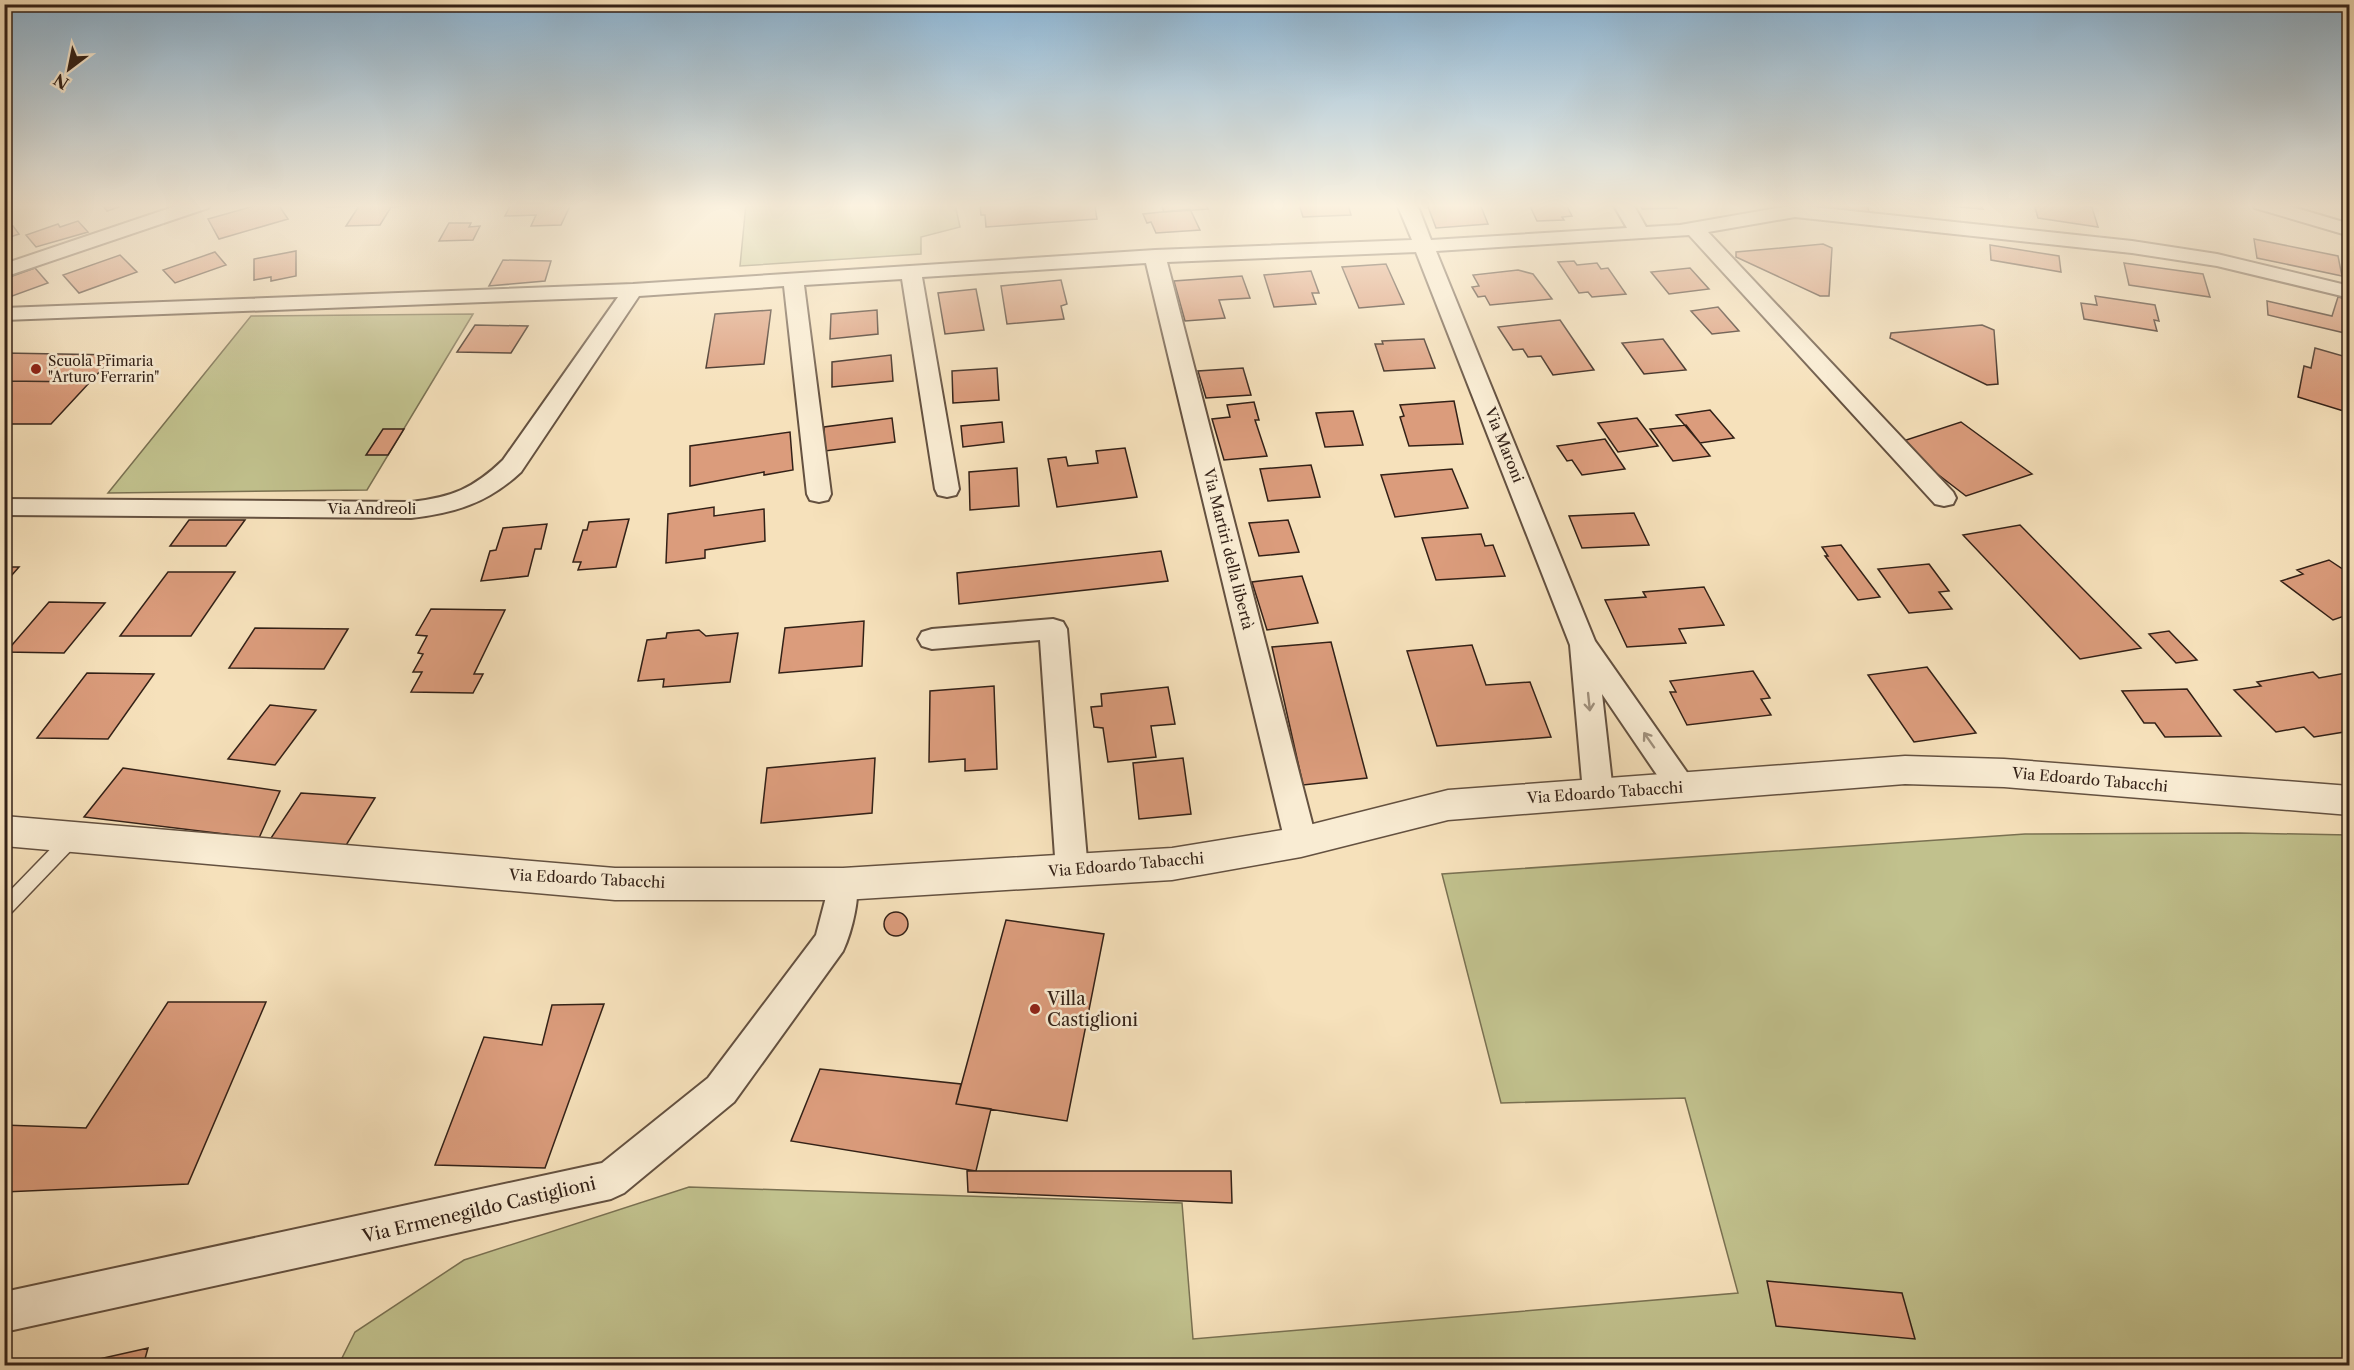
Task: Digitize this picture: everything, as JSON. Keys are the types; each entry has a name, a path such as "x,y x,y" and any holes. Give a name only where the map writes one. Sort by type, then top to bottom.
{"street":[{"path":"4,314 633,290 973,268"},
{"name":"Via Martiri della libertà","path":"1158,268 1301,842"},
{"name":"Via Maroni","path":"1433,268 1583,644 1683,788"},
{"path":"1730,268 1944,498"},
{"path":"2250,268 2349,292"},
{"path":"911,272 947,489"},
{"path":"794,279 819,494"},
{"name":"Via Andreoli","path":"4,507 411,510 451,506 490,488 512,466 633,290"},
{"path":"932,639 1053,629 1072,871"},
{"name":"Via Maroni","path":"1583,644 1598,792"},
{"name":"Via Edoardo Tabacchi","path":"4,831 615,884 843,884 1172,864 1301,842 1448,805 1905,770 2004,773 2349,801"},
{"name":"Via Ermenegildo Castiglioni","path":"4,1312 611,1180 721,1090 831,941 843,884"}],"lane":[{"path":"4,909 72,838"}],"green space":[{"path":"473,314 367,490 108,493 251,316"},
{"path":"2025,834 2349,835 2349,1365 338,1366 355,1332 464,1260 689,1187 1182,1203 1193,1339 1738,1293 1685,1098 1501,1103 1442,874"}],"building":[{"path":"35,268 48,283 4,299 4,279"},
{"path":"83,268 133,268 137,272 79,293 63,275"},
{"path":"169,268 218,268 175,283 163,270"},
{"path":"254,268 296,268 296,276 271,281 271,277 254,280"},
{"path":"499,268 549,268 545,281 489,286"},
{"path":"1342,268 1388,268 1404,304 1359,308"},
{"path":"1562,268 1608,268 1626,294 1592,297 1588,292 1579,293"},
{"path":"1690,268 1709,289 1669,294 1651,272"},
{"path":"1760,268 1831,268 1829,296 1820,296"},
{"path":"2037,268 2060,268 2061,272"},
{"path":"2125,268 2159,268 2203,274 2210,297 2129,285"},
{"path":"2304,268 2340,268 2342,276"},
{"path":"1518,270 1533,274 1552,299 1490,305 1485,296 1478,297 1472,287 1479,286 1473,275"},
{"path":"1311,271 1319,293 1312,293 1316,304 1274,307 1264,275"},
{"path":"1242,276 1250,298 1219,300 1225,318 1185,321 1174,281"},
{"path":"1061,280 1067,304 1061,306 1064,319 1007,324 1001,286"},
{"path":"976,289 984,330 945,334 938,293"},
{"path":"2095,296 2155,305 2159,321 2154,320 2157,331 2084,319 2081,303 2097,305"},
{"path":"2338,297 2350,300 2349,334 2268,315 2267,301 2332,316"},
{"path":"1718,307 1739,331 1712,334 1691,311"},
{"path":"771,310 764,364 706,368 715,314"},
{"path":"877,310 878,334 830,339 831,314"},
{"path":"1560,320 1594,370 1553,375 1541,356 1528,357 1523,349 1513,350 1498,327"},
{"path":"475,325 528,326 511,353 457,352"},
{"path":"1982,325 1994,330 1998,384 1987,385 1890,338 1891,333"},
{"path":"1424,339 1435,368 1384,371 1375,344 1383,344 1382,341"},
{"path":"1663,339 1686,370 1644,374 1622,343"},
{"path":"2315,348 2350,358 2350,413 2298,397 2304,366 2311,368"},
{"path":"4,353 115,355 90,382 4,381"},
{"path":"891,355 893,381 832,387 832,362"},
{"path":"997,368 999,400 953,403 952,371"},
{"path":"1243,368 1251,395 1206,398 1198,371"},
{"path":"4,381 90,382 51,424 4,424"},
{"path":"1454,401 1463,444 1409,446 1400,417 1404,416 1400,405"},
{"path":"1254,402 1259,420 1255,420 1267,456 1224,460 1212,419 1230,417 1227,405"},
{"path":"1710,410 1734,438 1700,443 1676,415"},
{"path":"1353,411 1363,445 1325,447 1316,413"},
{"path":"892,418 895,442 825,451 824,427"},
{"path":"1637,418 1658,446 1618,452 1598,423"},
{"path":"1002,422 1004,442 963,447 961,426"},
{"path":"1961,422 2032,474 1966,496 1897,443"},
{"path":"1686,425 1710,456 1673,461 1650,429"},
{"path":"383,429 404,429 388,455 366,455"},
{"path":"790,432 793,470 764,475 764,472 690,486 690,446"},
{"path":"1605,439 1625,469 1582,475 1572,460 1567,461 1557,446"},
{"path":"1125,448 1137,497 1057,507 1048,459 1066,457 1068,466 1098,463 1096,451"},
{"path":"1311,465 1320,497 1268,501 1260,469"},
{"path":"1017,468 1019,506 970,510 969,472"},
{"path":"1452,469 1468,508 1395,517 1381,475"},
{"path":"714,507 714,516 764,509 765,541 705,550 705,558 666,563 668,514"},
{"path":"1634,513 1649,545 1582,548 1569,516"},
{"path":"629,519 616,567 578,570 581,562 573,562 583,530 587,530 589,522"},
{"path":"189,520 245,520 226,546 170,546"},
{"path":"1288,520 1299,552 1259,556 1249,523"},
{"path":"547,524 541,549 535,549 528,576 481,581 490,551 496,550 503,528"},
{"path":"2020,525 2141,648 2080,659 1963,535"},
{"path":"1481,534 1485,546 1493,545 1505,576 1436,580 1422,538"},
{"path":"1841,545 1880,597 1858,600 1825,556 1828,556 1822,547"},
{"path":"1161,551 1168,581 959,604 957,573"},
{"path":"2329,560 2350,574 2350,614 2333,620 2281,581 2303,574 2297,570"},
{"path":"1929,564 1949,591 1939,592 1952,609 1909,613 1878,569"},
{"path":"4,567 19,567 4,584"},
{"path":"168,572 235,572 191,636 120,636"},
{"path":"1302,576 1318,623 1267,630 1252,582"},
{"path":"1704,587 1724,625 1679,629 1686,643 1627,647 1605,600 1646,597 1643,592"},
{"path":"49,602 105,603 64,653 6,652"},
{"path":"431,609 505,610 474,674 483,674 473,693 411,692 422,672 413,672 423,654 418,653 427,636 416,635"},
{"path":"864,621 862,666 779,673 785,628"},
{"path":"255,628 348,629 324,669 229,668"},
{"path":"699,630 706,636 738,633 730,682 663,687 664,679 638,681 647,640 666,638 667,633"},
{"path":"2169,631 2197,660 2176,663 2149,634"},
{"path":"1331,642 1367,778 1303,785 1272,647"},
{"path":"1472,645 1486,685 1530,682 1551,737 1437,746 1407,651"},
{"path":"1927,667 1976,733 1914,742 1868,675"},
{"path":"1753,671 1770,698 1761,699 1771,715 1687,725 1670,692 1676,692 1670,681"},
{"path":"2313,672 2319,678 2346,673 2350,676 2350,731 2314,737 2304,727 2276,732 2234,690 2261,686 2257,682"},
{"path":"87,673 154,674 108,739 37,738"},
{"path":"994,686 997,769 965,771 965,759 929,762 930,691"},
{"path":"1168,687 1175,724 1151,726 1156,757 1108,762 1103,728 1094,727 1091,707 1102,706 1101,694"},
{"path":"2187,689 2221,736 2165,737 2155,723 2144,723 2122,691"},
{"path":"270,705 316,710 275,765 228,759"},
{"path":"875,758 872,813 761,823 767,768"},
{"path":"1183,758 1191,814 1139,819 1133,763"},
{"path":"123,768 280,791 259,838 84,817"},
{"path":"301,793 375,798 345,847 269,841"},
{"path":"896,912 905,915 908,924 905,933 896,936 887,933 884,924 887,915"},
{"name":"Villa Castiglioni","path":"1006,920 1104,934 1067,1121 956,1104"},
{"path":"168,1002 266,1002 188,1184 4,1192 4,1125 86,1128"},
{"path":"604,1004 545,1168 435,1165 484,1037 542,1045 552,1005"},
{"path":"820,1069 961,1084 956,1104 991,1109 976,1171 791,1141"},
{"path":"967,1171 1231,1171 1232,1203 968,1192"},
{"path":"1767,1281 1902,1293 1915,1339 1776,1326"},
{"path":"148,1348 143,1366 68,1366"}],"place":[{"name":"Scuola Primaria \"Arturo Ferrarin\"","path":"36,369"},
{"name":"Villa Castiglioni","path":"1035,1009"}]}
